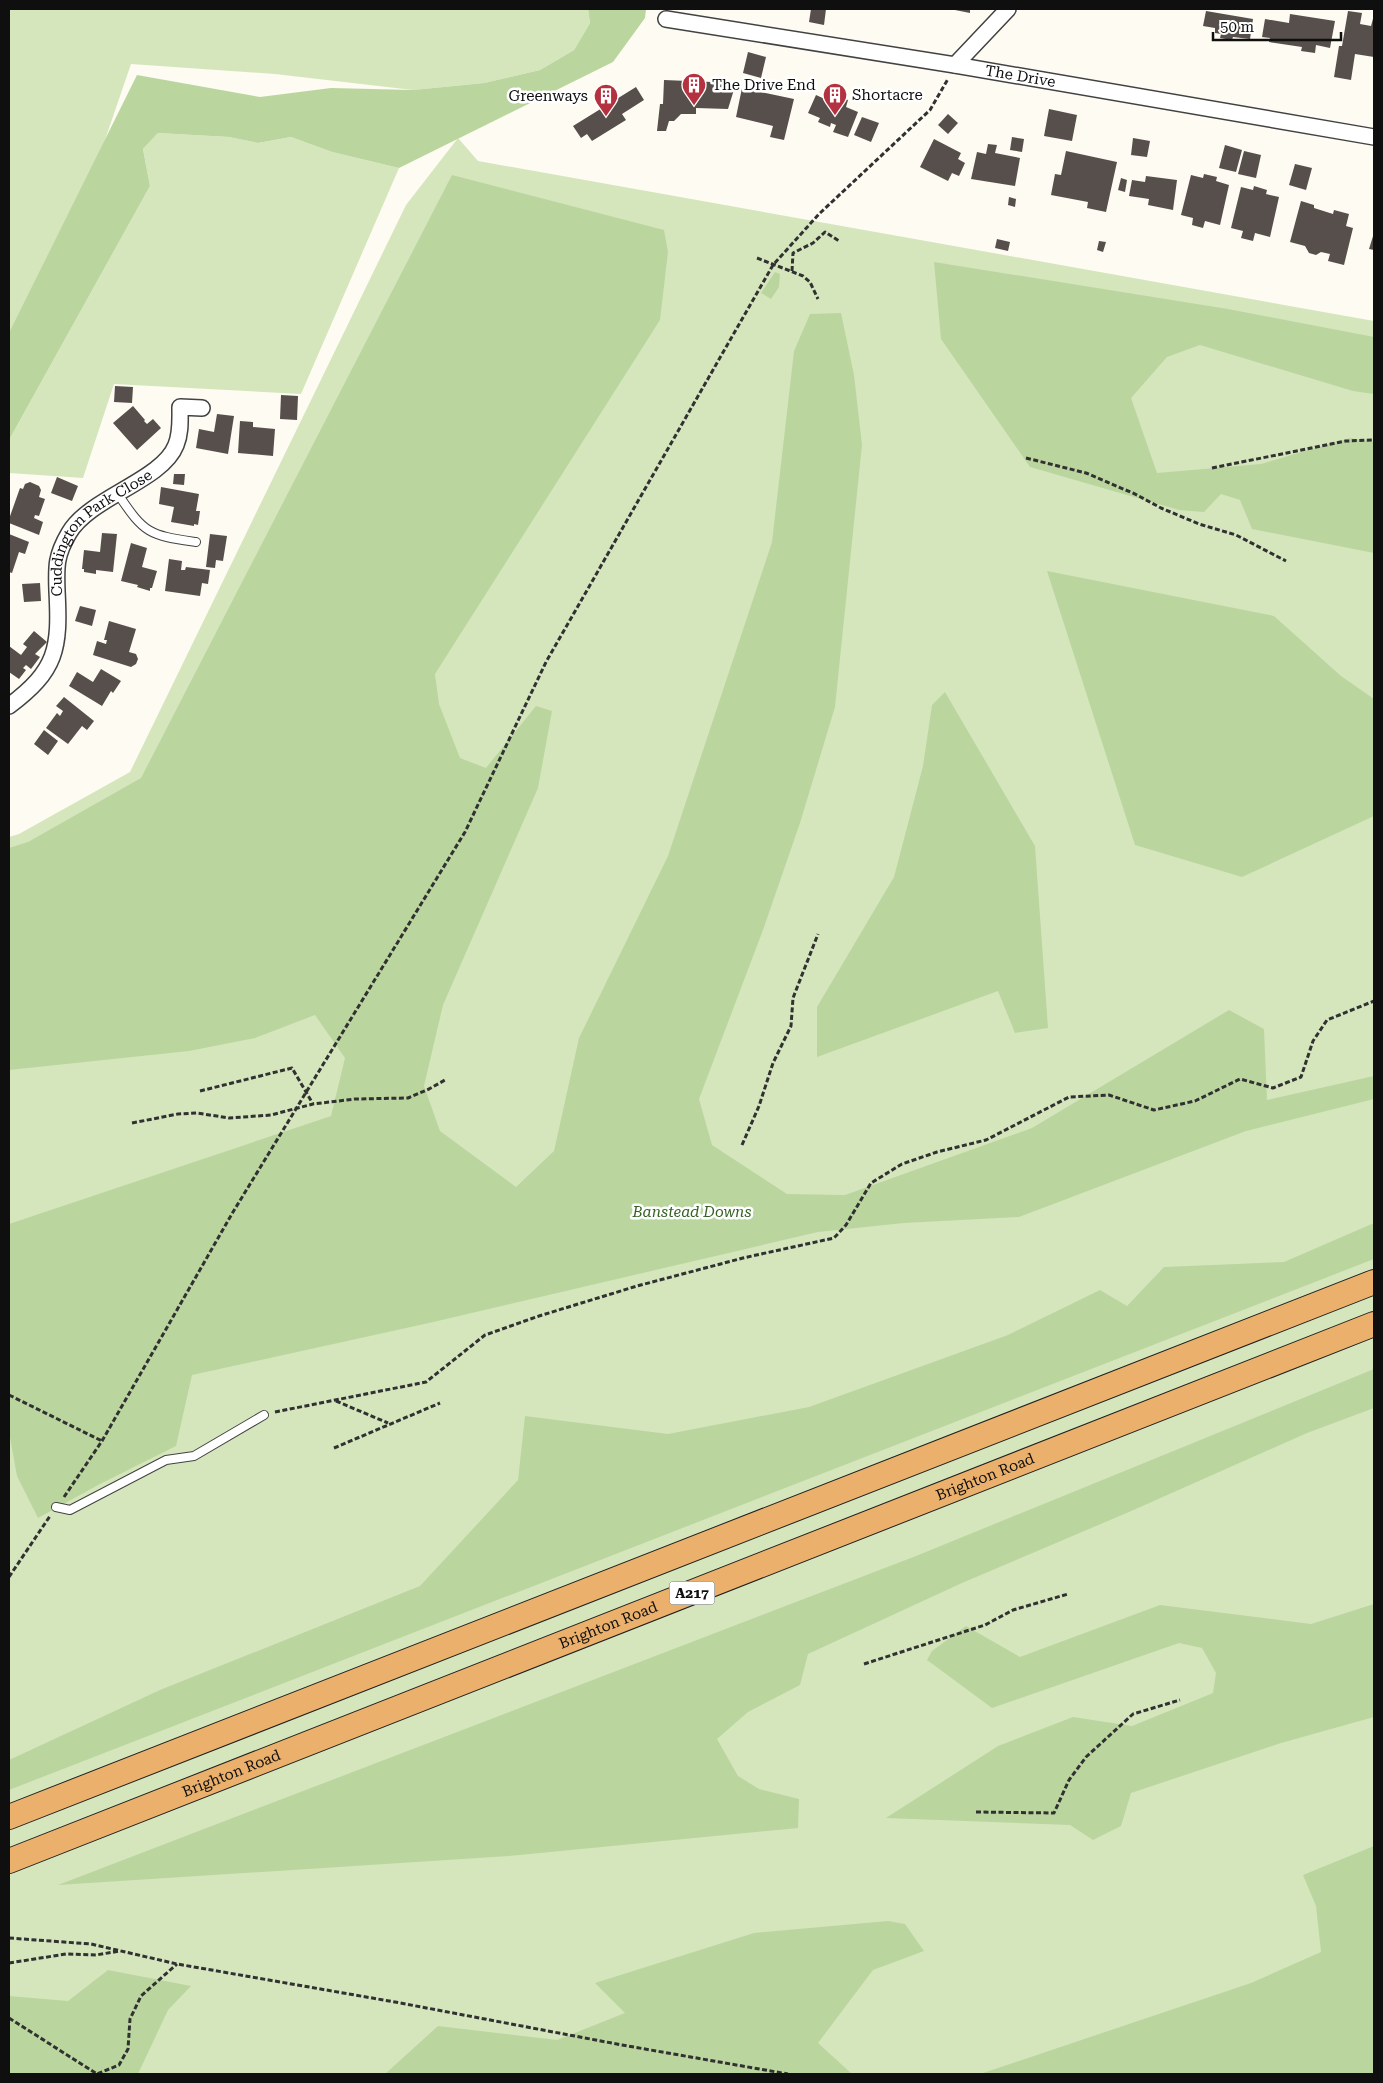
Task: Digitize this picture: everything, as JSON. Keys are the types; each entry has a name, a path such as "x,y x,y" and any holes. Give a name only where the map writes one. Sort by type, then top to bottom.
{"highway":[{"name":"A217","path":"9,1817 1374,1282"},
{"name":"Brighton Road","path":"9,1861 1374,1324"}],"street":[{"path":"955,65 1008,9"},
{"name":"The Drive","path":"666,19 955,65 1374,137"},
{"name":"Cuddington Park Close","path":"9,706 37,683 51,660 59,629 56,562 59,551 82,516 118,494 168,458 176,446 180,432 180,407 202,408"}],"lane":[{"path":"118,494 142,526 160,536 196,542"},
{"path":"56,1507 70,1510 166,1460 194,1456 264,1414"}],"path":[{"path":"9,1395 102,1441 233,1212 465,832 546,662 773,265 820,214 930,110 955,65"},
{"path":"792,271 793,253 813,243 825,232 839,241"},
{"path":"757,258 803,276 810,282 818,299"},
{"path":"1212,468 1346,441 1374,440"},
{"path":"1026,458 1086,473 1199,524 1236,536 1286,561"},
{"path":"742,1144 759,1106 773,1063 791,1026 793,998 818,934"},
{"path":"264,1414 426,1382 485,1336 539,1316 637,1286 743,1258 834,1238 846,1225 872,1182 902,1164 937,1152 986,1140 1069,1097 1109,1095 1154,1110 1195,1101 1240,1079 1273,1088 1301,1077 1313,1041 1327,1020 1374,1001"},
{"path":"200,1090 292,1068 313,1104"},
{"path":"132,1123 178,1114 197,1113 229,1118 270,1115 313,1104 408,1098 429,1090 445,1080"},
{"path":"334,1401 388,1423"},
{"path":"334,1448 388,1423 440,1403"},
{"path":"864,1664 986,1625 1013,1610 1068,1594"},
{"path":"976,1812 1054,1813 1069,1780 1086,1757 1133,1714 1180,1700"},
{"path":"9,1938 91,1944 176,1964 788,2074"},
{"path":"9,1963 66,1954 96,1955 121,1951"},
{"path":"9,2018 97,2074 119,2065 128,2050 130,2019 141,1996 176,1964"}],"green space":[{"path":"9,9 588,9 590,23 574,50 540,70 484,83 413,90 275,74 131,64 9,420"},
{"path":"588,9 646,9 645,18 613,62 399,168 332,152 291,137 258,143 229,137 158,133 143,149 150,186 9,440 9,333 137,75 260,97 331,88 413,90 484,83 540,70 574,50 590,23"},
{"path":"158,133 229,137 258,143 291,137 332,152 399,168 301,394 114,384 83,478 9,473 9,440 150,186 143,149"},
{"name":"Banstead Downs","path":"458,138 478,161 1374,321 1374,2074 9,2074 9,837 19,834 130,772 406,205"},
{"path":"452,175 664,230 668,252 660,320 435,674 439,704 460,758 486,768 536,706 552,711 538,788 443,1005 424,1086 440,1131 516,1187 554,1151 579,1038 668,856 772,542 794,351 810,314 841,313 854,375 862,445 835,707 800,823 763,930 699,1099 712,1145 787,1194 845,1195 1032,1128 1229,1010 1264,1029 1267,1100 1374,1076 1374,1099 1246,1131 1019,1217 904,1223 818,1232 429,1323 192,1375 176,1446 38,1518 17,1476 9,1432 9,1224 331,1116 345,1058 315,1015 255,1038 189,1051 9,1070 9,848 28,842 141,778"},
{"path":"934,262 1228,309 1374,337 1374,394 1353,391 1200,345 1167,357 1131,398 1157,473 1261,464 1350,438 1374,442 1374,553 1252,529 1240,500 1221,494 1204,512 1179,510 1030,467 941,339"},
{"path":"775,272 780,274 779,287 771,299 761,293"},
{"path":"1047,571 1274,616 1341,676 1374,699 1374,816 1242,877 1135,845"},
{"path":"945,692 1035,846 1048,1028 1015,1033 998,991 817,1057 817,1007 894,877 923,766 932,705"},
{"path":"1374,1223 1374,1259 9,1790 9,1760 160,1690 420,1586 518,1480 525,1416 668,1434 809,1407 1008,1335 1100,1290 1127,1306 1164,1267 1284,1262"},
{"path":"1374,1369 1374,1408 1307,1433 962,1583 808,1654 800,1685 748,1712 717,1739 738,1776 759,1789 799,1799 798,1828 509,1856 58,1885 916,1556"},
{"path":"1374,1604 1374,1717 1281,1743 1131,1793 1121,1826 1093,1840 1070,1825 886,1818 998,1746 1073,1717 1132,1726 1213,1693 1216,1673 1202,1648 1179,1643 992,1708 927,1660 932,1651 966,1626 1020,1657 1160,1605 1311,1624"},
{"path":"1374,1846 1374,2074 980,2074 1251,1983 1321,1952 1316,1906 1303,1875"},
{"path":"888,1921 905,1924 924,1951 873,1970 818,2043 852,2074 385,2074 438,2026 557,2040 625,2013 595,1983 754,1933"},
{"path":"108,1970 191,1986 168,2010 138,2074 9,2074 9,1996 68,2001"}],"building":[{"path":"811,9 826,9 824,25 809,22"},
{"path":"950,9 970,9 970,13"},
{"path":"1206,11 1253,19 1250,39 1233,37 1232,40 1220,38 1221,34 1215,33 1215,28 1203,26"},
{"path":"1348,11 1362,13 1360,24 1371,26 1374,15 1374,57 1355,54 1351,80 1334,77 1339,46 1342,46"},
{"path":"1290,14 1335,21 1330,48 1316,45 1315,53 1301,51 1302,47 1269,42 1270,38 1262,37 1265,19 1289,23"},
{"path":"748,52 766,57 761,78 743,73"},
{"name":"The Drive End","path":"664,80 736,83 728,109 696,108 696,114 681,114 674,121 669,121 666,131 657,131 660,104 663,104"},
{"name":"Greenways","path":"636,87 644,100 622,114 626,120 592,141 587,134 581,138 573,126"},
{"path":"742,88 794,99 784,140 770,137 773,126 736,117"},
{"name":"Shortacre","path":"816,95 827,100 829,96 834,98 836,95 848,100 846,107 858,112 848,137 833,132 836,125 831,123 830,127 818,122 820,118 808,113"},
{"path":"1049,109 1077,115 1072,141 1044,136"},
{"path":"948,114 958,123 948,134 938,125"},
{"path":"862,117 879,123 871,142 854,135"},
{"path":"1012,137 1024,139 1022,152 1010,150"},
{"path":"1133,138 1150,141 1147,157 1131,155"},
{"path":"934,139 961,153 958,159 965,163 959,176 952,173 948,181 920,167"},
{"path":"988,144 997,145 995,153 1020,158 1015,186 971,179 977,152 986,154"},
{"path":"1225,145 1242,150 1236,172 1219,168"},
{"path":"1066,151 1117,162 1106,212 1087,208 1088,202 1051,195 1055,174 1061,175"},
{"path":"1244,151 1261,155 1256,178 1238,174"},
{"path":"1295,164 1312,168 1306,190 1289,185"},
{"path":"1204,174 1217,177 1216,181 1229,185 1220,225 1205,221 1203,228 1192,225 1193,218 1181,215 1191,175 1203,178"},
{"path":"1146,176 1177,180 1173,210 1148,205 1149,199 1129,196 1132,180 1145,182"},
{"path":"1121,178 1127,180 1125,192 1118,190"},
{"path":"1254,186 1267,190 1266,194 1279,197 1270,237 1255,233 1253,241 1241,238 1243,231 1231,228 1241,187 1253,190"},
{"path":"1009,197 1016,199 1015,207 1008,205"},
{"path":"1301,201 1314,205 1314,208 1333,214 1334,210 1349,214 1346,226 1353,228 1344,265 1328,261 1330,254 1321,252 1316,255 1309,253 1305,246 1290,242"},
{"path":"1374,233 1374,250 1369,249"},
{"path":"997,239 1010,242 1008,251 995,248"},
{"path":"1099,241 1106,242 1103,252 1097,250"},
{"path":"115,386 133,387 132,403 114,402"},
{"path":"281,395 298,396 297,420 280,419"},
{"path":"133,406 147,424 153,419 161,428 137,450 113,423"},
{"path":"217,414 234,416 228,454 196,448 199,429 214,432"},
{"path":"240,421 253,422 253,427 275,429 273,456 238,453"},
{"path":"174,474 185,474 184,485 173,484"},
{"path":"57,477 78,486 72,501 51,493"},
{"path":"30,482 39,486 41,490 39,497 45,499 39,516 35,515 34,518 43,522 39,535 9,523 20,488 23,489 25,484"},
{"path":"161,487 199,494 196,511 200,511 198,525 171,522 174,507 159,504"},
{"path":"102,533 117,534 113,572 96,570 96,574 84,572 84,569 82,569 84,550 100,552"},
{"path":"9,534 29,542 25,554 19,552 12,573 9,572"},
{"path":"210,534 227,536 223,561 216,560 215,568 206,567"},
{"path":"131,543 147,548 142,567 157,571 150,591 137,587 138,585 121,581"},
{"path":"169,559 182,561 181,570 185,570 186,567 210,570 208,584 202,583 200,596 165,591"},
{"path":"40,583 41,601 24,602 22,584"},
{"path":"80,606 96,610 92,626 75,621"},
{"path":"109,621 136,629 129,652 136,654 138,659 136,664 131,667 93,655 97,641 106,644 107,640 104,640"},
{"path":"34,631 47,642 35,654 40,657 31,669 26,665 23,668 26,670 19,679 9,672 9,646 21,655 27,647 23,644"},
{"path":"101,669 121,681 113,693 111,691 102,706 69,686 77,672 93,682"},
{"path":"64,697 94,721 87,730 82,726 68,744 46,728 57,713 60,716 63,711 56,706"},
{"path":"44,730 58,741 48,755 34,744"}],"place":[{"name":"The Drive End","path":"694,106"},
{"name":"Shortacre","path":"835,116"},
{"name":"Greenways","path":"606,117"}]}
